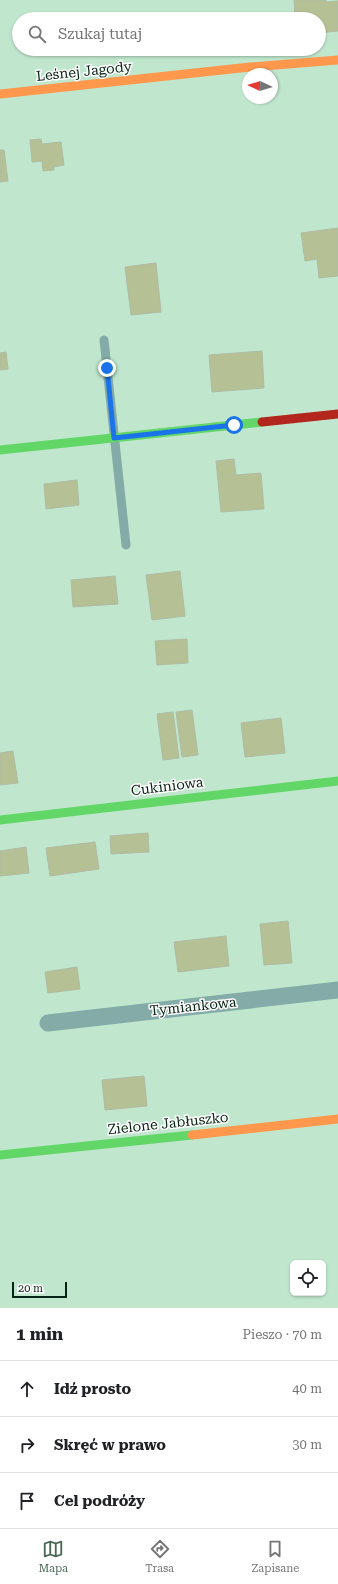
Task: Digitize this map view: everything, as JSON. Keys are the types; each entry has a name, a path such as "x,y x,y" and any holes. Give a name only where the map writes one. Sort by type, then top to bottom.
{"street":[{"name":"Leśnej Jagody","path":"0,94 250,67 338,60"},
{"path":"0,450 338,414"},
{"name":"Cukiniowa","path":"0,820 338,781"},
{"name":"Tymiankowa","path":"48,1023 338,990"},
{"name":"Zielone Jabłuszko","path":"0,1155 338,1119"}],"lane":[{"path":"104,340 126,545"}],"building":[{"path":"294,0 326,0 326,2 338,1 338,31 326,32 326,12 295,12"},
{"path":"41,139 42,144 61,142 64,165 54,167 54,170 43,171 42,161 32,162 30,140"},
{"path":"0,150 4,150 8,181 0,182"},
{"path":"338,228 338,276 319,278 317,259 305,261 301,233"},
{"path":"156,263 161,312 131,315 125,267"},
{"path":"262,351 264,388 212,392 209,355"},
{"path":"6,352 8,369 0,370 0,353"},
{"path":"234,459 236,475 261,473 264,509 221,512 216,461"},
{"path":"77,480 79,505 46,509 44,484"},
{"path":"180,571 185,616 152,620 146,575"},
{"path":"115,576 118,604 73,607 71,580"},
{"path":"187,639 188,663 157,665 155,641"},
{"path":"192,710 198,755 182,757 176,712"},
{"path":"173,712 179,758 163,760 157,714"},
{"path":"281,718 285,753 245,757 241,723"},
{"path":"13,751 18,783 0,785 0,753"},
{"path":"148,833 149,852 111,854 110,836"},
{"path":"95,842 99,869 50,876 46,848"},
{"path":"26,847 29,873 0,876 0,851"},
{"path":"288,921 292,963 264,965 260,924"},
{"path":"226,936 229,966 178,972 174,942"},
{"path":"77,967 80,989 48,993 45,972"},
{"path":"144,1076 147,1106 105,1110 102,1080"}],"traffic: fast":[{"path":"0,450 262,422"},
{"path":"0,820 338,781"},
{"path":"0,1155 192,1135"}],"traffic: slow":[{"path":"0,94 250,67 338,60"},
{"path":"192,1135 338,1119"}],"traffic: jam":[{"path":"262,422 338,414"}],"route":[{"path":"107,368 114,438 234,425"}]}
